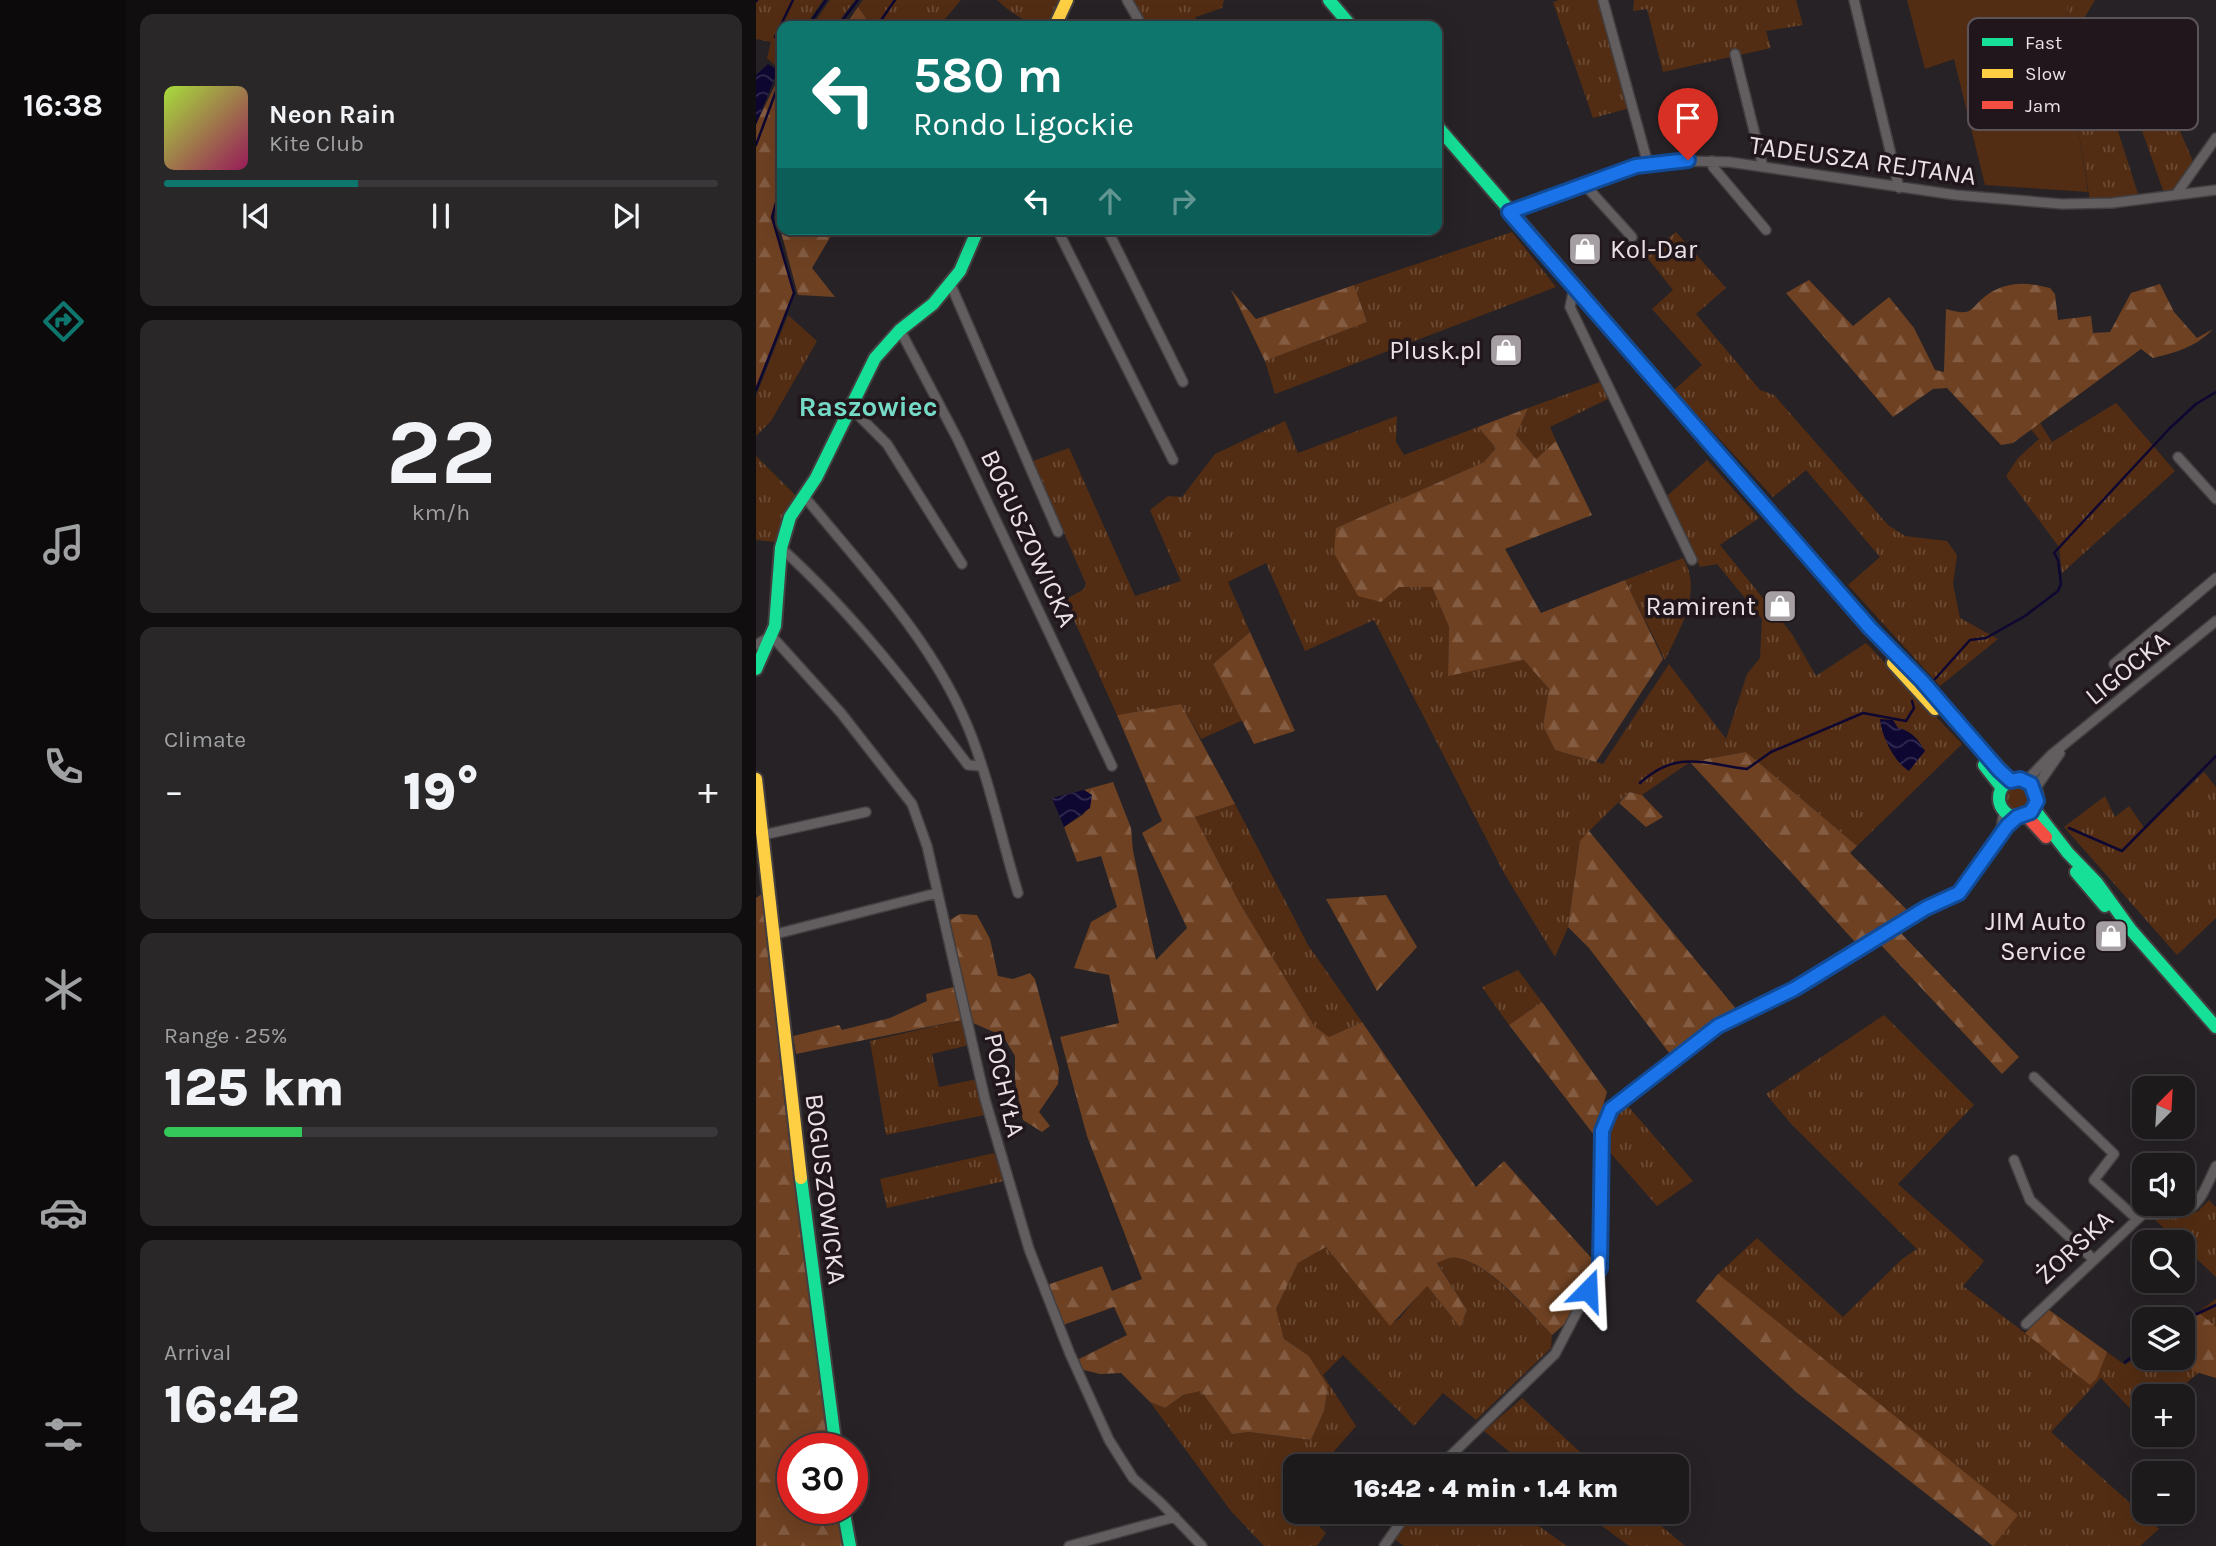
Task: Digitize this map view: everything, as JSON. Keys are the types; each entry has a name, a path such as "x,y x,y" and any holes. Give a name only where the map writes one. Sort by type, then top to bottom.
{"street":[{"path":"1057,21 1067,0"},
{"path":"1127,0 1139,21"},
{"path":"1603,0 1648,164"},
{"path":"1854,0 1899,188"},
{"path":"1331,1 1347,21"},
{"path":"1734,54 1763,167"},
{"path":"1442,133 1870,628 1887,656 2006,785 2030,785 2037,798 2000,835 1959,893 1926,908 1794,989 1718,1026 1611,1109 1602,1131 1600,1268 1555,1354 1452,1454"},
{"path":"2178,193 2216,138"},
{"path":"1712,161 1713,167 1766,230"},
{"name":"TADEUSZA REJTANA","path":"1509,212 1648,164 1712,161 1899,188 2070,204 2112,203 2216,190"},
{"path":"1585,184 1632,237"},
{"path":"756,669 771,636 779,602 781,548 790,517 804,496 874,358 901,330 933,304 960,271 975,235"},
{"path":"1060,235 1173,460"},
{"path":"1110,235 1183,382"},
{"name":"BOGUSZOWICKA","path":"950,283 1058,532"},
{"path":"1574,288 1570,307 1692,560"},
{"name":"BOGUSZOWICKA","path":"901,330 958,440 1112,766"},
{"path":"850,407 887,444 962,564"},
{"path":"2178,457 2216,499"},
{"path":"804,496 904,620 949,688 968,726 1018,893"},
{"path":"781,548 823,586 891,662 968,765 980,766"},
{"path":"2114,664 2216,578"},
{"name":"LIGOCKA","path":"2030,785 2064,747 2216,621"},
{"path":"756,645 771,636"},
{"name":"POCHYŁA","path":"771,636 841,713 912,804 927,846 985,1099 1029,1249 1070,1354 1109,1440 1133,1478 1202,1546"},
{"name":"BOGUSZOWICKA","path":"756,779 772,935 834,1433"},
{"path":"2006,785 1999,798 2020,813 2106,908 2131,930 2216,1027"},
{"path":"763,835 866,812"},
{"path":"772,935 937,893"},
{"path":"2035,1077 2114,1154 2094,1180 2137,1219"},
{"path":"2014,1160 2030,1200 2093,1259"},
{"name":"ŻORSKA","path":"2026,1324 2143,1214 2178,1214 2199,1204 2216,1166"},
{"path":"1069,1546 1175,1517"},
{"path":"847,1524 850,1546"},
{"path":"1384,1546 1400,1524"}],"green space":[{"path":"756,0 823,0 808,21 777,21 777,67 767,58 771,42 756,39"},
{"path":"830,0 855,0 839,21 815,21"},
{"path":"863,0 961,0 943,21 868,21 858,7"},
{"path":"997,0 1059,0 1049,21 1027,21"},
{"path":"1131,0 1224,0 1222,8 1196,17 1195,21 1143,21"},
{"path":"1600,0 1630,108 1593,118 1553,2"},
{"path":"1634,0 1796,0 1803,25 1766,31 1771,48 1663,72 1647,9 1633,11"},
{"path":"1907,0 2066,0 2068,18 1968,18 1968,116 1954,59 1925,69"},
{"path":"2066,0 2095,0 2084,18 2068,18"},
{"path":"858,7 868,21 848,21"},
{"path":"777,81 777,199 772,217 794,293 756,390 756,124"},
{"path":"1971,130 2078,130 2088,192 1985,185"},
{"path":"2078,130 2118,130 2139,197 2090,201"},
{"path":"2142,130 2180,130 2194,164 2174,191 2164,193"},
{"path":"1512,232 1556,287 1275,394 1265,361 1367,322 1354,285"},
{"path":"1676,232 1726,288 1696,314 1760,390 1774,395 1888,525 1905,536 1947,541 1957,555 1953,584 1960,618 1998,639 1940,686 1848,585 1880,557 1806,470 1773,497 1674,390 1702,365 1652,309 1673,290 1646,256"},
{"path":"782,235 831,235 812,268 835,297 798,295"},
{"path":"1809,280 1853,326 1889,297 1914,328 1935,370 1944,372 1946,309 1967,312 1987,295 2010,285 2026,284 2050,288 2055,294 2058,320 2091,316 2093,333 2110,332 2131,293 2160,284 2174,312 2197,338 2213,329 2193,345 2153,358 2141,349 2013,443 2001,445 1947,388 1933,389 1893,417 1786,293"},
{"path":"1354,285 1367,322 1265,361 1231,290 1256,319"},
{"path":"788,315 817,341 771,421 756,436 756,396"},
{"path":"1600,382 1608,399 1550,427 1556,441 1536,459 1516,435 1528,408"},
{"path":"2116,403 2175,471 2062,573 2059,547 2006,476 2018,458 2039,439 2030,428 2040,423 2052,442"},
{"path":"1528,408 1516,435 1536,459 1556,441 1592,515 1505,549 1541,613 1625,580 1663,659 1596,762 1555,750 1543,726 1549,689 1524,660 1448,676 1449,627 1432,587 1399,587 1381,602 1358,596 1334,553 1336,528 1484,462 1496,448 1478,427"},
{"path":"1397,416 1396,442 1404,455 1478,427 1496,448 1484,462 1336,528 1381,601 1399,587 1432,587 1449,627 1448,675 1524,660 1549,689 1543,726 1555,750 1603,764 1669,664 1726,739 1747,674 1760,658 1762,619 1717,564 1700,567 1667,496 1707,460 1759,518 1720,545 1792,634 1816,676 1866,643 1962,744 1857,846 1746,752 1690,762 1642,795 1629,792 1589,831 1579,848 1568,927 1555,957 1504,873 1374,620 1305,651 1266,563 1228,582 1250,632 1213,664 1243,720 1201,739 1181,704 1117,715 1065,600 1084,589 1086,584 1033,461 1069,448 1135,596 1181,581 1150,510 1168,496 1182,497 1215,454 1285,421 1298,453"},
{"path":"756,456 798,498 780,527 775,542 756,540"},
{"path":"1683,558 1689,571 1690,597 1683,623 1665,660 1625,580"},
{"path":"1250,632 1295,731 1254,744 1213,664"},
{"path":"1181,704 1235,804 1195,817 1239,902 1314,1026 1329,1037 1362,1022 1476,1187 1504,1161 1593,1260 1567,1322 1552,1335 1497,1279 1471,1262 1458,1258 1437,1263 1467,1310 1460,1327 1427,1286 1390,1326 1326,1247 1298,1263 1276,1309 1284,1339 1309,1356 1328,1386 1324,1411 1311,1440 1249,1432 1232,1434 1201,1391 1183,1395 1165,1408 1150,1402 1121,1373 1100,1374 1080,1369 1077,1360 1127,1335 1114,1307 1063,1325 1047,1285 1102,1266 1112,1291 1142,1279 1087,1136 1060,1037 1119,1023 1109,975 1074,968 1091,922 1117,907 1101,856 1077,862 1064,827 1084,814 1092,795 1084,790 1113,782 1131,828 1133,851 1156,960 1187,928 1142,833 1162,821 1117,715"},
{"path":"1746,752 1857,846 1850,853 1907,910 1887,928 1856,943 1690,762"},
{"path":"2204,772 2216,787 2216,918 2177,955 2064,827 2105,796 2115,817 2129,806 2145,829"},
{"path":"2018,785 2027,789 2031,798 2027,807 2018,811 2009,807 2005,798 2009,789"},
{"path":"1629,792 1642,795 1663,817 1646,827 1619,803"},
{"path":"1235,804 1308,945 1362,1022 1329,1037 1314,1026 1239,902 1195,817"},
{"path":"1589,831 1737,1010 1673,1058 1589,948 1568,927 1580,841"},
{"path":"763,893 784,1099 827,1433 777,1433 777,1524 839,1524 842,1546 756,1546 756,898"},
{"path":"1386,895 1417,947 1377,991 1326,899"},
{"path":"960,914 977,915 990,939 998,976 1013,979 1030,973 1035,979 1059,1069 1058,1084 1039,1112 1050,1126 1042,1132 1023,1120 1015,1082 1015,1056 1003,1036 973,1023 950,920"},
{"path":"1899,931 2019,1057 2002,1074 1881,945"},
{"path":"1518,970 1542,1002 1509,1025 1482,987"},
{"path":"957,986 962,1020 796,1054 793,1036 839,1025 842,1030 890,1018 927,1001 926,994"},
{"path":"1542,1002 1607,1092 1594,1135 1509,1025"},
{"path":"1884,1015 1974,1105 1898,1184 1984,1261 1963,1286 2025,1333 2049,1310 2125,1365 2132,1360 2132,1370 2195,1370 2195,1314 2216,1299 2216,1358 2185,1384 2132,1384 2132,1410 2101,1378 2051,1432 2132,1505 2132,1524 2153,1524 2159,1529 2140,1546 1993,1546 1696,1301 1718,1274 1757,1238 1843,1317 1902,1259 1917,1249 1792,1125 1766,1094"},
{"path":"962,1020 969,1045 932,1054 939,1087 977,1079 985,1115 886,1135 870,1041"},
{"path":"1627,1105 1693,1181 1657,1206 1606,1148 1614,1119"},
{"path":"994,1153 1004,1181 887,1208 880,1179"},
{"path":"2209,1200 2216,1207 2216,1277 2195,1257 2195,1230 2166,1230 2153,1218 2195,1216"},
{"path":"1326,1247 1390,1325 1400,1318 1426,1285 1460,1327 1467,1310 1437,1262 1456,1258 1471,1263 1496,1280 1552,1335 1551,1348 1476,1420 1443,1393 1414,1426 1343,1355 1323,1375 1356,1426 1332,1454 1283,1454 1283,1524 1319,1524 1326,1533 1317,1546 1264,1546 1231,1511 1150,1402 1165,1408 1183,1395 1201,1391 1232,1434 1249,1432 1311,1440 1324,1411 1328,1386 1309,1356 1284,1339 1276,1309 1298,1263"},
{"path":"1718,1274 2018,1515 1993,1546 1796,1392 1696,1301"},
{"path":"2049,1310 2107,1352 2097,1378 2090,1385 2025,1333"},
{"path":"2198,1312 2216,1327 2216,1378 2192,1370 2195,1370 2195,1314"},
{"path":"1522,1398 1582,1454 1512,1454 1484,1431"},
{"path":"1404,1524 1536,1524 1567,1546 1404,1546 1393,1538"},
{"path":"1599,1524 1659,1524 1685,1546 1629,1546"}],"water":[{"path":"768,64 777,69 756,125 756,75"},
{"path":"1880,719 1893,720 1898,728 1914,736 1925,751 1909,771 1889,748"},
{"path":"1084,790 1092,795 1090,808 1064,827 1052,798"}],"waterway":[{"path":"783,21 793,0"},
{"path":"811,21 826,0"},
{"path":"842,21 858,0"},
{"path":"880,21 895,0"},
{"path":"775,37 777,33"},
{"path":"756,145 777,88"},
{"path":"777,199 772,217 777,234"},
{"path":"756,390 794,293 777,235"},
{"path":"1935,679 1970,640 1986,638 2025,616 2058,591 2061,584 2058,560 2054,553 2169,429 2196,404 2216,392"},
{"path":"1640,783 1653,773 1678,762 1703,762 1747,769 1771,752 1863,713 1906,721 1914,708 1912,701"},
{"path":"2069,828 2122,851 2216,756"},
{"path":"2195,1315 2216,1305"},
{"path":"2125,1362 2132,1357"}],"traffic: fast":[{"path":"1329,0 1347,21"},
{"path":"1442,132 1870,628 2011,781"},
{"path":"756,669 775,626 781,548 790,517 816,478 875,358 900,330 933,304 960,271 975,235"},
{"path":"1984,765 2002,788"},
{"path":"2018,779 2031,785 2037,798 2031,811 2018,817 2005,811 1999,798 2005,785 2018,779"},
{"path":"2034,809 2068,853 2097,883 2131,930 2216,1027"},
{"path":"2076,872 2105,906"},
{"path":"801,1178 834,1433"},
{"path":"846,1524 850,1546"}],"traffic: slow":[{"path":"1057,21 1067,0"},
{"path":"1893,663 1935,709"},
{"path":"756,779 801,1178"}],"traffic: jam":[{"path":"2026,815 2046,837"}],"place":[{"name":"Kol-Dar","path":"1585,249"},
{"name":"Plusk.pl","path":"1506,350"},
{"name":"Ramirent","path":"1780,606"},
{"name":"JIM Auto Service","path":"2111,936"}],"district":[{"name":"Raszowiec","path":"868,406"}],"route":[{"path":"1588,1290 1600,1268 1602,1131 1611,1109 1718,1026 1794,989 1926,908 1959,893 2007,826 2017,817 2031,812 2037,801 2031,784 2020,779 2011,781 1999,770 1922,681 1870,628 1509,212 1636,166 1688,160"}]}
